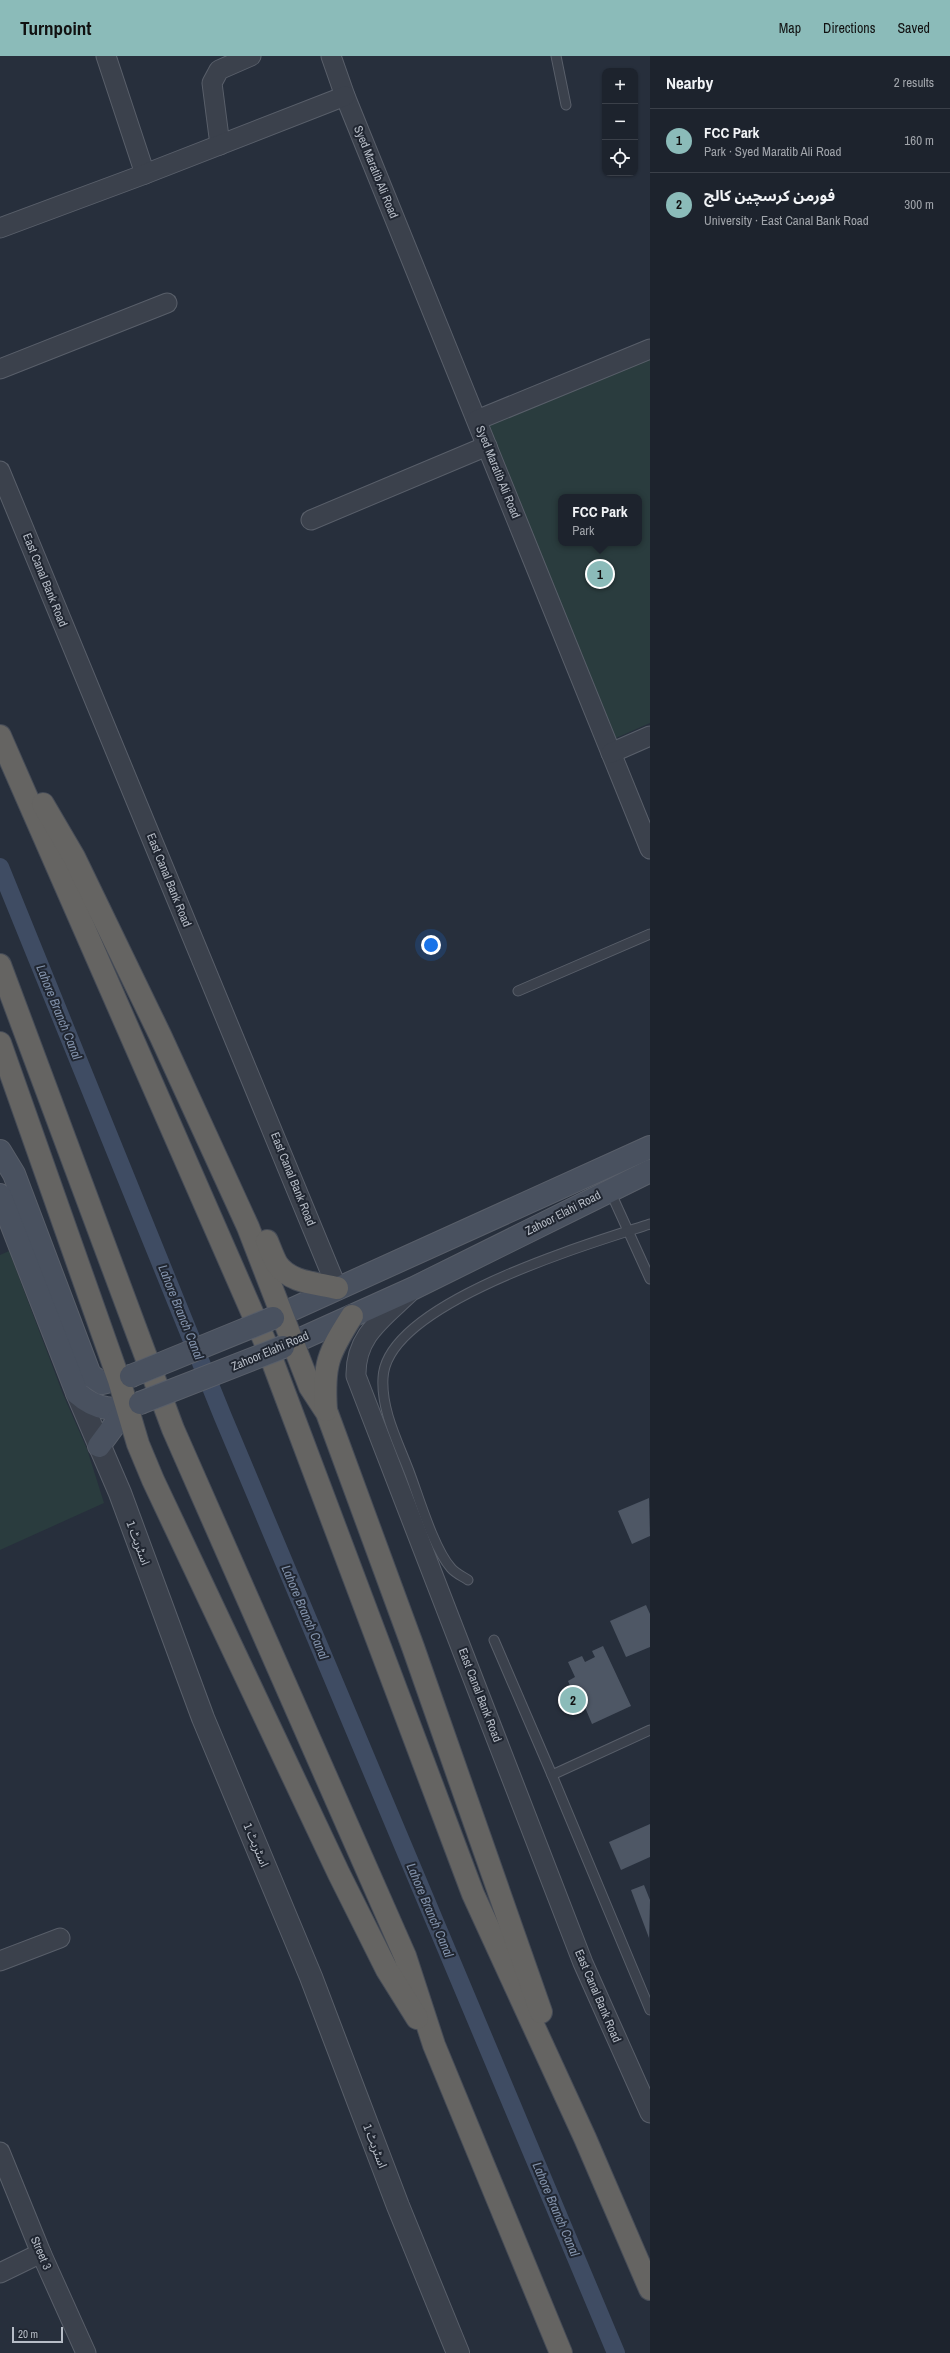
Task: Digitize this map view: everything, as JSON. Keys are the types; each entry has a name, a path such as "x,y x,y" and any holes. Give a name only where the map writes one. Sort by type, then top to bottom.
{"highway":[{"path":"0,732 74,857 161,1037 248,1227 277,1316 288,1344 310,1386 327,1413 413,1647 585,2138"},
{"path":"0,736 266,1344 473,1894 585,2138 650,2289"},
{"path":"0,964 173,1429 405,1956 434,2045 561,2353"},
{"path":"0,1043 125,1378 134,1405 138,1444 168,1515 339,1874 387,1970 434,2045"},
{"path":"248,1227 266,1238 277,1264 286,1273 295,1279 337,1288"},
{"path":"327,1413 324,1380 326,1367 334,1345 352,1316"}],"main road":[{"name":"Zahoor Elahi Road","path":"0,1151 14,1174 87,1368 93,1378 102,1383 125,1378 277,1316 650,1147"},
{"name":"Zahoor Elahi Road","path":"77,1393 95,1406 112,1410 134,1405 288,1344 414,1288 650,1171"},
{"path":"0,1195 77,1393"},
{"path":"98,1446 134,1405"}],"street":[{"path":"106,56 145,174"},
{"path":"220,145 212,83 219,70 252,56"},
{"name":"Syed Maratib Ali Road","path":"332,56 345,96 650,848"},
{"path":"0,228 145,174 345,96"},
{"path":"0,369 167,303"},
{"path":"477,420 650,349"},
{"path":"311,520 487,446"},
{"name":"East Canal Bank Road","path":"0,471 337,1288"},
{"path":"611,753 650,736"},
{"name":"East Canal Bank Road","path":"414,1288 365,1336 356,1362 356,1376 583,1963 650,2113"},
{"name":"اسٹریٹ 1","path":"77,1393 98,1446 120,1493 204,1718 311,1977 458,2353"},
{"path":"0,1961 60,1938"},
{"name":"Street 3","path":"0,2152 41,2253 86,2353"},
{"path":"0,2273 41,2253"}],"lane":[{"path":"556,56 566,105"},
{"path":"518,991 650,934"},
{"path":"610,1190 650,1279"},
{"path":"468,1580 456,1573 446,1561 430,1527 388,1416 383,1378 389,1355 398,1343 412,1331 441,1309 472,1291 561,1253 650,1224"},
{"path":"494,1640 650,2010"},
{"path":"552,1775 650,1730"}],"shaded area":[{"path":"650,354 650,723 616,738 488,425"},
{"path":"9,1251 63,1394 87,1449 104,1503 0,1550 0,1255"}],"building":[{"path":"649,1498 650,1536 632,1544 618,1511"},
{"path":"646,1605 650,1614 650,1647 626,1657 610,1621"},
{"path":"603,1646 631,1706 592,1724 584,1705 579,1707 568,1681 575,1677 568,1662 582,1656 585,1662 595,1657 592,1651"},
{"path":"650,1824 650,1857 621,1870 609,1842"},
{"path":"644,1885 650,1900 649,1938 631,1890"}],"waterway":[{"name":"Lahore Branch Canal","path":"0,867 223,1417 616,2353"}],"place":[{"name":"FCC Park","path":"600,574"},
{"name":"فورمن کرسچین کالج","path":"573,1700"}]}
